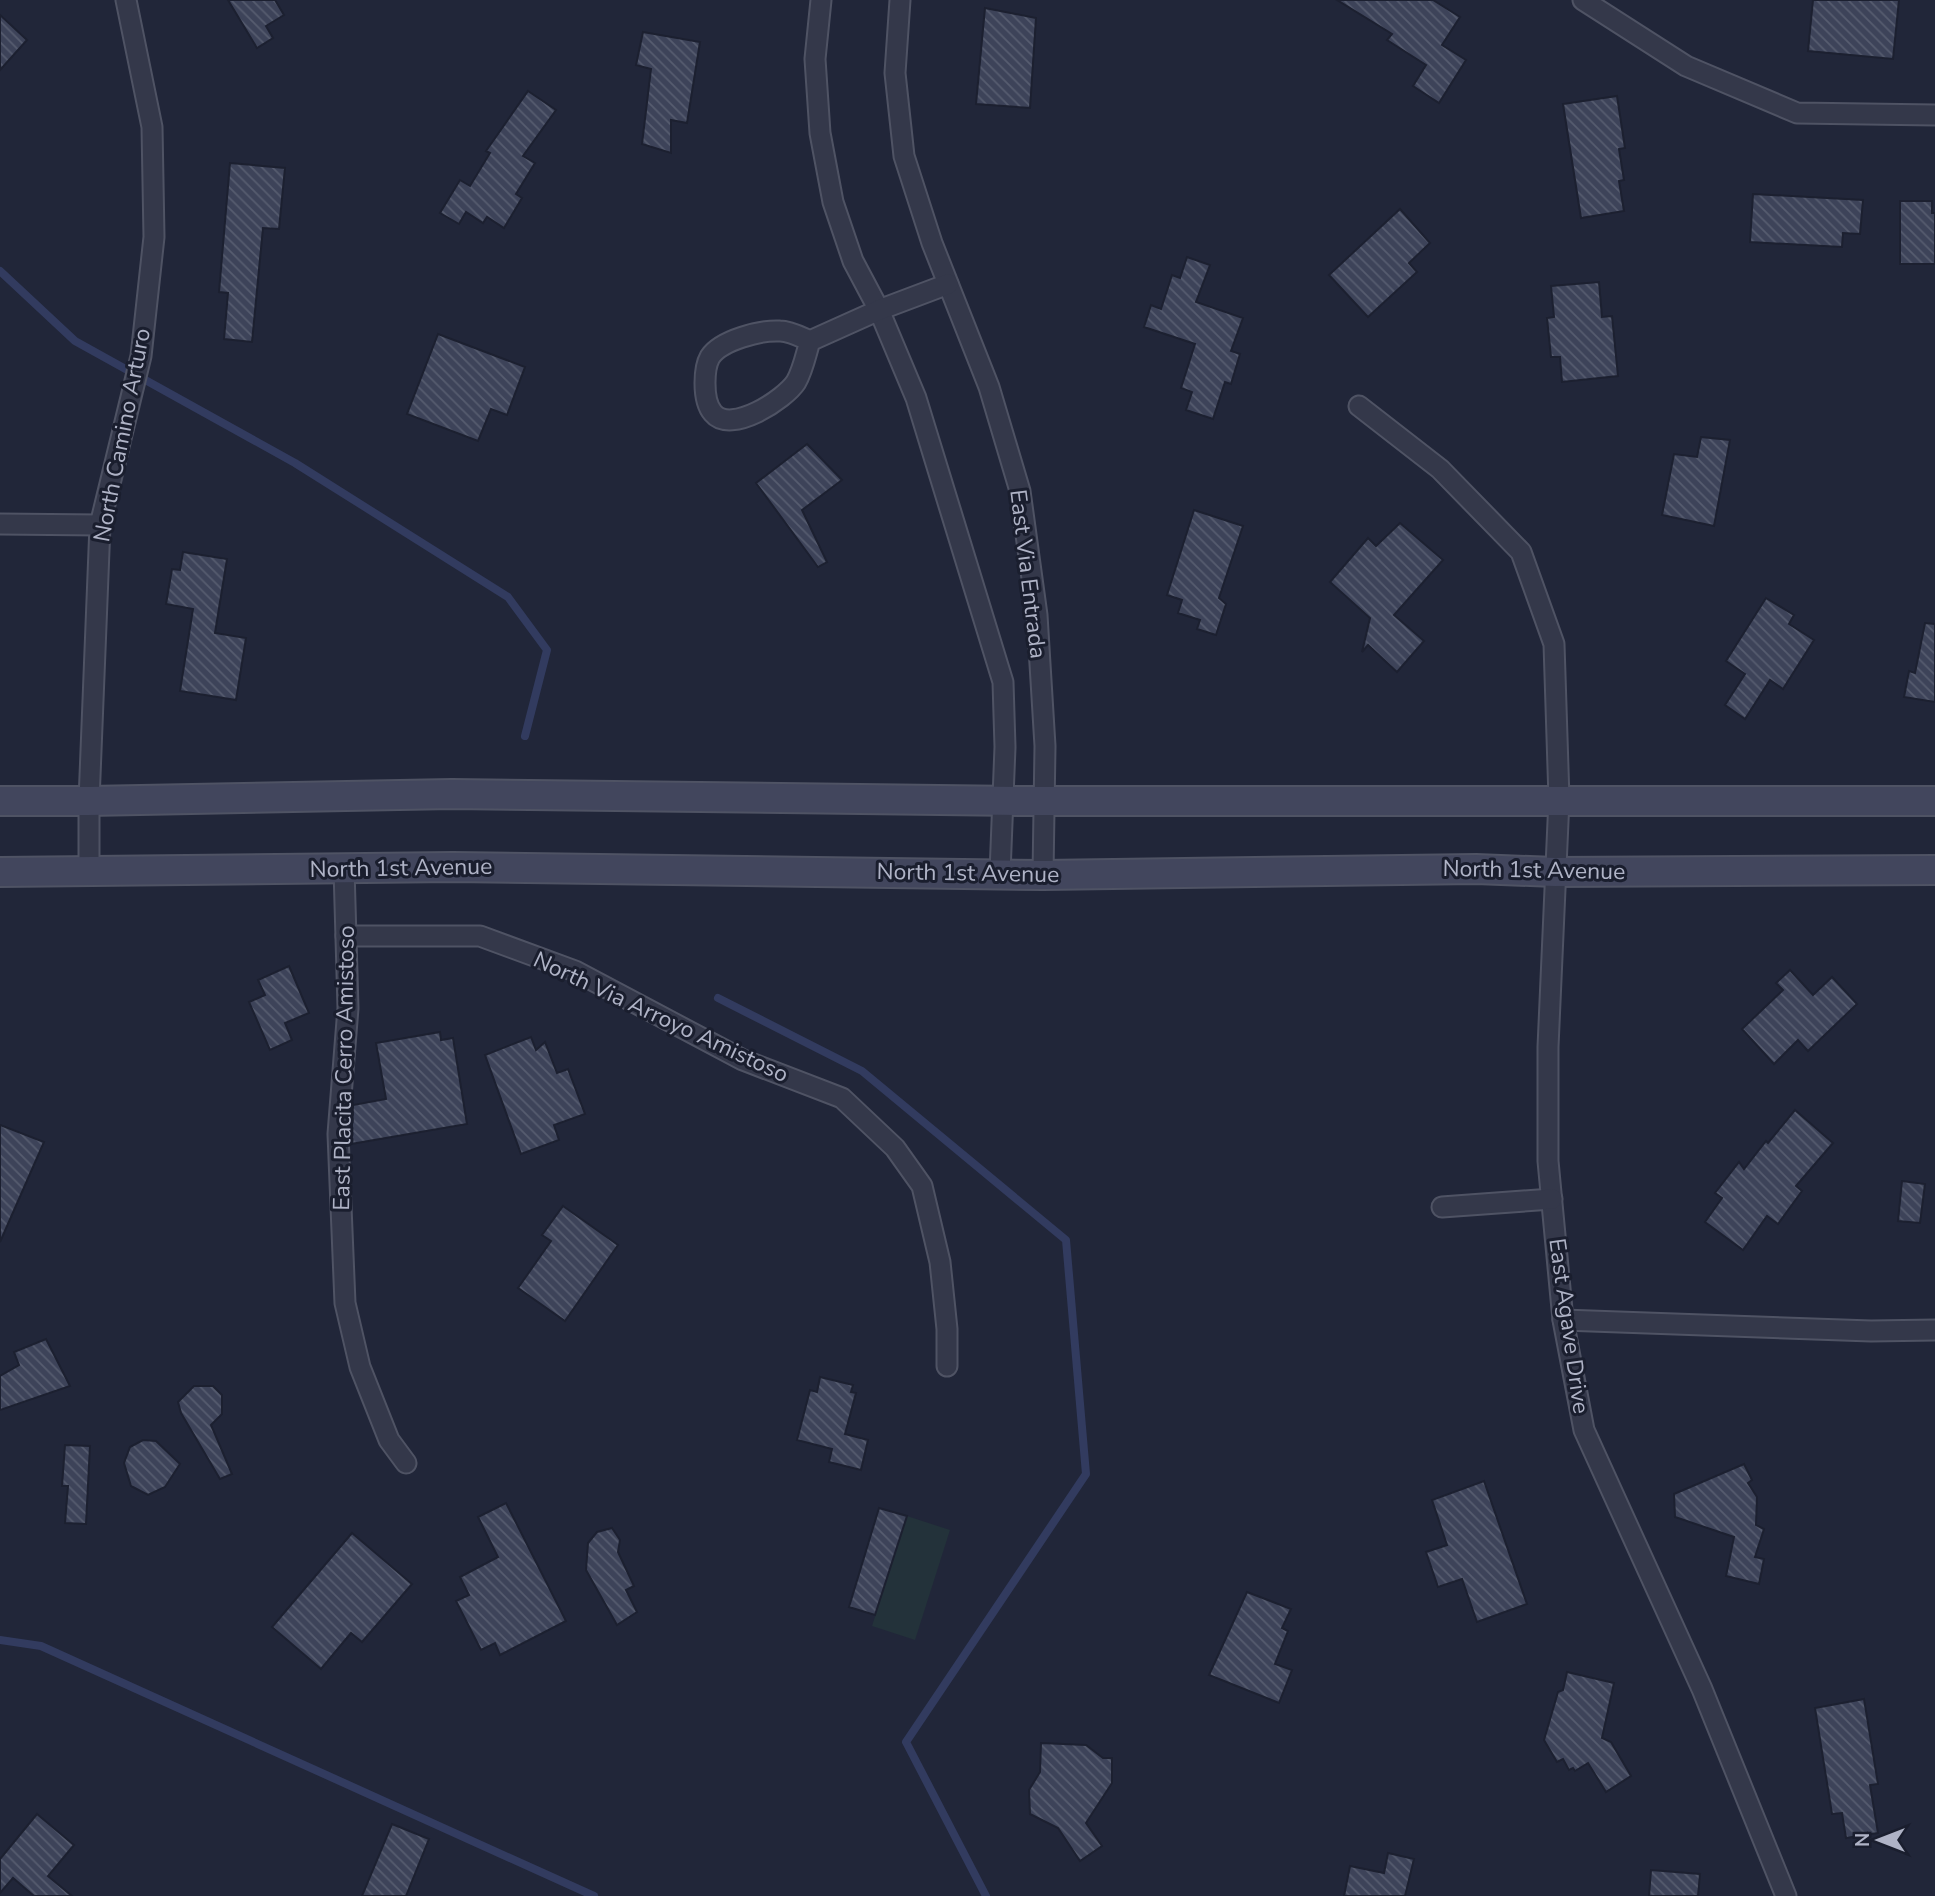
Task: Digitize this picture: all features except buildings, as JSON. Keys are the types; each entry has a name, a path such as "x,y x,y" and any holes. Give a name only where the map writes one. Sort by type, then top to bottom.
{"main road":[{"path":"0,801 89,802 452,794 1002,801 1935,801"},
{"name":"North 1st Avenue","path":"0,872 453,867 1042,875 1476,869 1555,872 1935,870"}],"street":[{"name":"North Camino Arturo","path":"89,873 89,802 100,525 141,356 155,237 152,127 126,0"},
{"name":"East Via Entrada","path":"821,0 816,72 821,133 833,202 853,261 879,310 916,398 1003,682 1000,873"},
{"name":"East Via Entrada","path":"900,0 895,74 905,156 932,243 989,387 1020,491 1037,615 1045,746 1042,875"},
{"path":"1583,0 1686,66 1797,113 1935,115"},
{"path":"810,341 796,383 769,406 747,418 725,420 714,415 705,396 705,373 711,356 732,341 758,333 782,331 810,341 879,310 948,284"},
{"name":"East Agave Drive","path":"1359,406 1440,469 1521,552 1555,644 1559,799 1548,1047 1548,1161 1563,1320 1584,1430 1702,1689 1786,1896"},
{"path":"0,524 100,525"},
{"name":"East Placita Cerro Amistoso","path":"344,869 348,1008 338,1135 345,1303 360,1367 389,1440 407,1463"},
{"name":"North Via Arroyo Amistoso","path":"346,936 480,936 575,971 743,1060 842,1098 895,1148 922,1186 940,1262 947,1329 947,1366"},
{"path":"1442,1207 1552,1199"},
{"path":"1563,1320 1871,1331 1935,1329"}],"shaded area":[{"path":"907,1516 950,1530 915,1640 872,1626"}],"waterway":[{"path":"0,271 75,341 295,463 508,597 547,650 525,736"},
{"path":"718,998 862,1071 1066,1240 1086,1474 906,1742 986,1896"},
{"path":"0,1640 41,1646 594,1896"}]}
